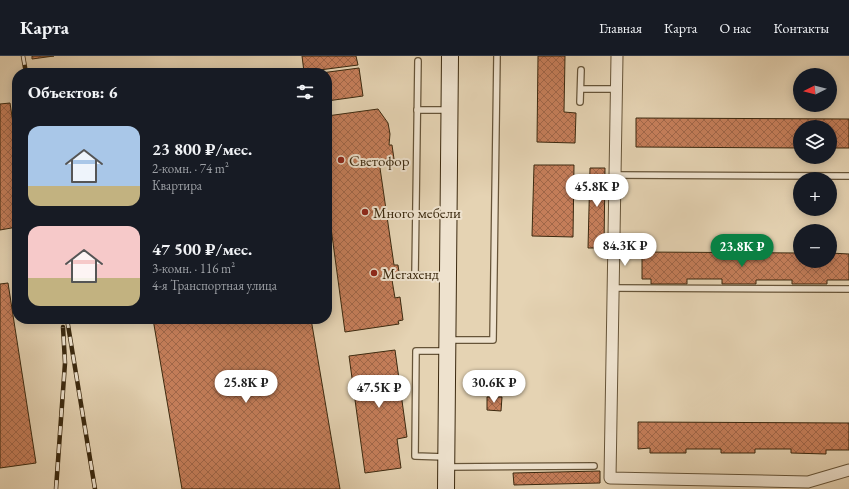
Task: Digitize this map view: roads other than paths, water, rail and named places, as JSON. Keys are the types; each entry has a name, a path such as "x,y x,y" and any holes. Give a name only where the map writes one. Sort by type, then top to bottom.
{"main road":[{"path":"446,489 450,56"}],"street":[{"path":"617,56 610,478 808,482 849,470"}],"lane":[{"path":"497,56 493,340 447,345 416,351 415,456 446,462 594,466"},
{"path":"418,62 415,276 448,276"},
{"path":"580,102 581,70"},
{"path":"581,88 616,89"},
{"path":"417,110 449,110"},
{"path":"615,175 849,176"},
{"path":"613,288 849,290"}],"railway":[{"path":"23,56 25,68"},
{"path":"68,324 95,489"},
{"path":"56,489 65,363 63,327"}],"place":[{"name":"Светофор","path":"341,160"},
{"name":"Много мебели","path":"365,212"},
{"name":"Мегахенд","path":"374,273"}]}
